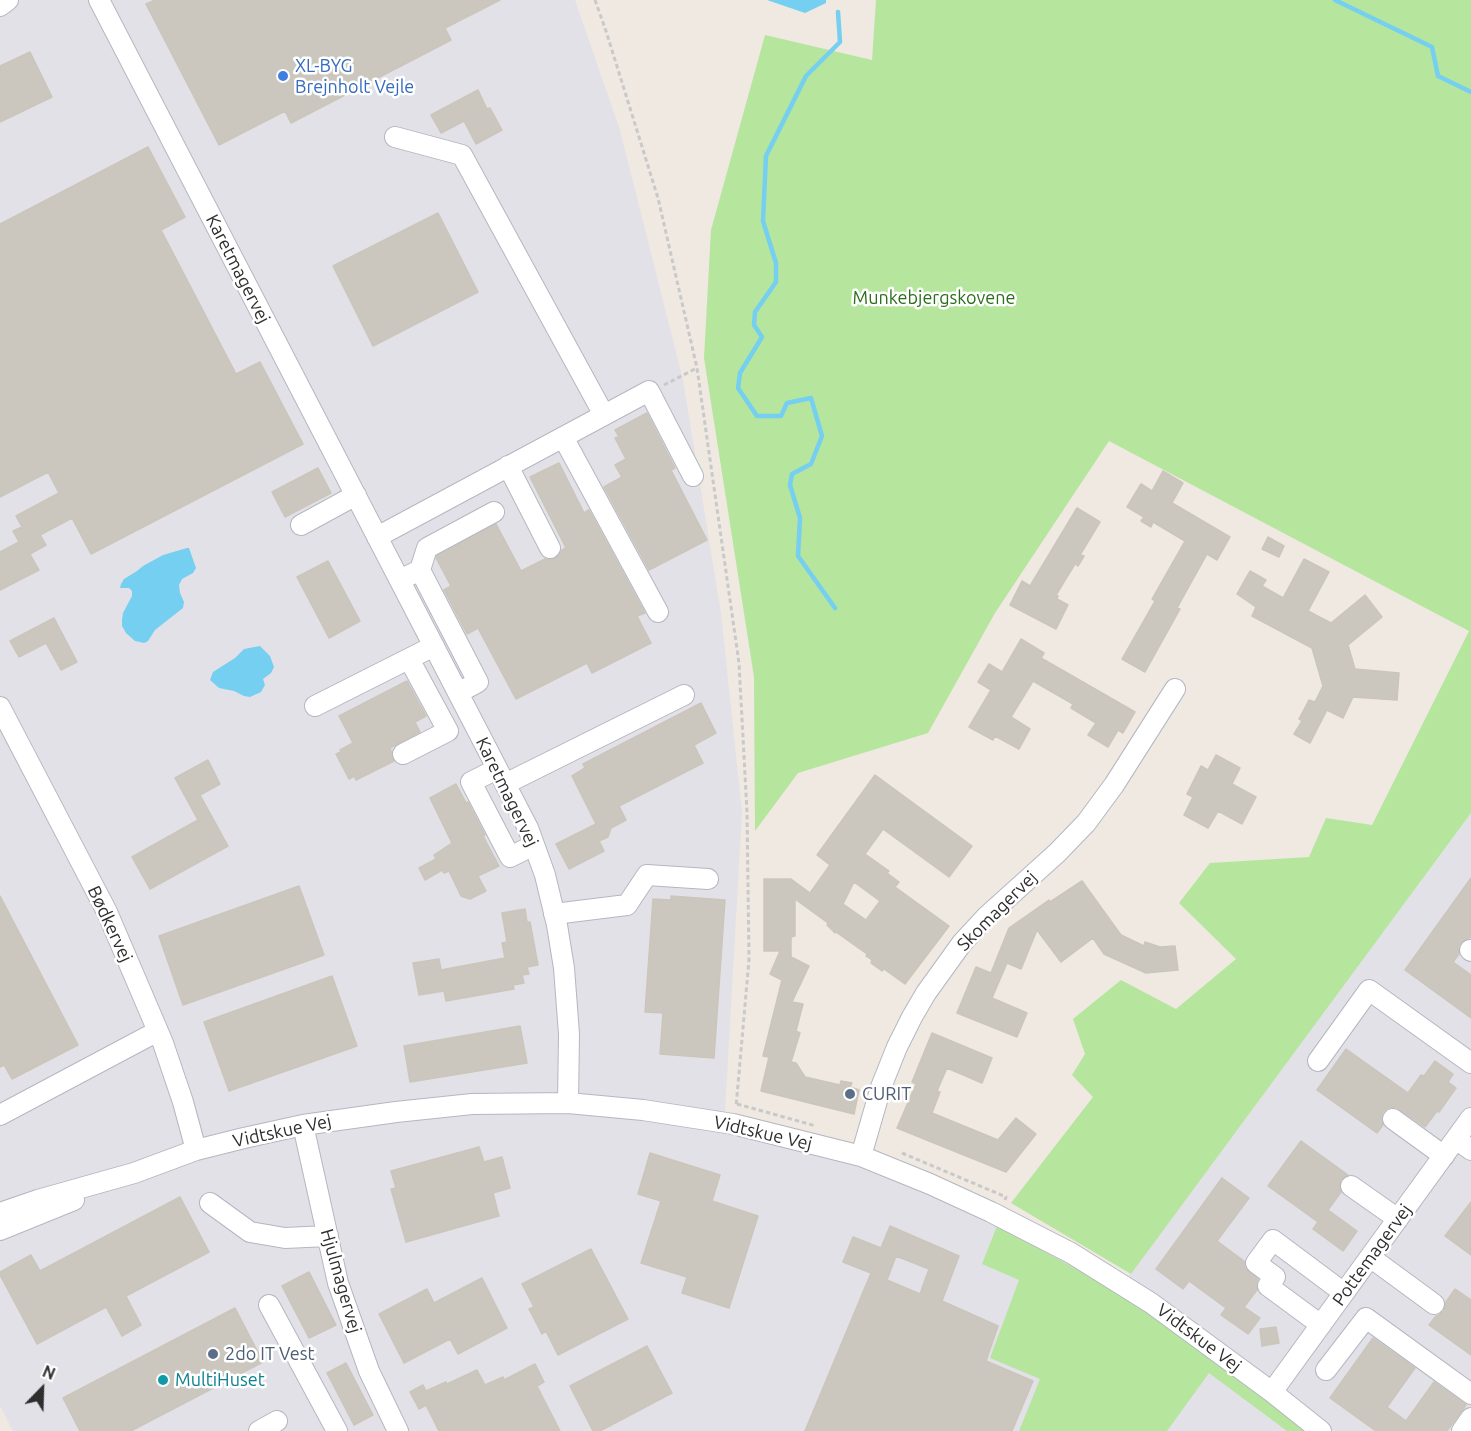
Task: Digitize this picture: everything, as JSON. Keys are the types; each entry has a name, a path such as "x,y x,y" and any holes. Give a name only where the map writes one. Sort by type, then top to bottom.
{"street":[{"path":"0,6 8,0"},
{"name":"Karetmagervej","path":"99,0 528,828 544,875 564,968 569,1026 568,1103"},
{"path":"395,137 462,155 604,415"},
{"path":"378,537 650,391 693,476"},
{"path":"563,437 657,612"},
{"path":"508,466 550,548"},
{"path":"301,525 356,495"},
{"path":"458,693 478,682 420,570 427,548 494,512"},
{"path":"400,580 420,570"},
{"path":"315,706 434,646"},
{"path":"403,754 447,731 409,659"},
{"name":"Skomagervej","path":"861,1156 881,1087 907,1027 926,993 962,943 986,917 1086,823 1114,785 1175,689"},
{"path":"534,844 510,857 471,782 501,777 684,694"},
{"name":"Bødkervej","path":"0,707 107,912 158,1031 183,1102 196,1150"},
{"path":"554,914 627,904 647,875 708,879"},
{"path":"1318,1061 1369,990 1471,1063"},
{"path":"0,1114 158,1031"},
{"name":"Vidtskue Vej","path":"0,1230 134,1173 196,1150 303,1125 471,1104 568,1103 643,1110 733,1124 861,1156 971,1203 1071,1253 1151,1303 1321,1431"},
{"path":"1393,1119 1444,1156"},
{"name":"Pottemagervej","path":"1272,1392 1444,1156 1464,1144 1471,1119"},
{"name":"Hjulmagervej","path":"303,1125 338,1283 369,1371 398,1431"},
{"name":"Vidtskue Vej","path":"0,1213 134,1173"},
{"path":"1351,1186 1398,1219"},
{"path":"210,1203 250,1232 285,1238 328,1236"},
{"path":"1344,1293 1273,1240 1256,1263 1275,1277 1268,1287 1326,1318 1358,1328"},
{"path":"1370,1257 1434,1304"},
{"path":"269,1305 337,1431"},
{"path":"1326,1370 1366,1318 1471,1394"},
{"path":"1462,1431 1471,1418"},
{"path":"259,1431 277,1421"}],"path":[{"path":"595,0 658,198 697,369 739,663 747,812 749,960 737,1104 733,1124"},
{"path":"650,391 697,369"}],"shaded area":[{"path":"0,0 575,0 620,130 683,380 721,613 742,812 724,1130 870,1169 988,1218 1119,1289 1471,813 1471,1431 13,1431 0,1406"}],"green space":[{"name":"Munkebjergskovene","path":"876,0 1471,0 1471,813 1131,1274 1011,1203 1093,1097 1072,1075 1085,1054 1073,1019 1121,980 1176,1009 1236,959 1179,903 1210,863 1309,857 1326,818 1372,825 1469,631 1109,441 995,613 928,733 798,773 755,831 754,677 704,358 711,230 765,35 872,60"},
{"path":"997,1226 1115,1290 1216,1359 1308,1431 1287,1431 1209,1373 1167,1431 1019,1431 1040,1379 990,1358 1019,1280 982,1264"}],"water":[{"path":"767,0 826,0 826,3 805,13"},
{"path":"189,548 196,568 193,573 182,579 179,585 184,602 183,608 155,630 148,641 144,643 135,641 122,626 123,613 132,596 132,591 129,588 120,588 121,584 124,579 163,555"},
{"path":"260,646 270,656 274,667 271,673 263,679 265,685 261,692 250,697 244,696 219,688 210,680 213,672 235,658 244,649"}],"building":[{"name":"XL-BYG Brejnholt Vejle","path":"155,0 500,0 445,28 451,40 291,123 285,111 219,145 146,4"},
{"path":"30,52 52,97 0,122 0,66"},
{"path":"478,90 487,109 490,108 502,130 476,144 464,121 441,133 431,115"},
{"path":"148,147 185,217 161,230 236,374 260,362 303,444 91,554 72,518 40,535 46,545 30,554 39,570 0,590 0,552 19,542 13,531 22,527 16,516 59,493 48,472 0,497 0,224"},
{"path":"438,213 478,292 373,346 333,266"},
{"path":"647,413 675,468 671,470 707,540 649,570 604,487 622,477 615,465 626,459 615,438 619,437 615,430"},
{"path":"559,463 584,513 589,510 645,613 637,616 651,643 592,673 587,663 516,699 478,628 467,634 444,590 451,586 436,558 496,524 521,571 545,559 550,560 560,555 566,548 530,477"},
{"path":"318,468 331,493 285,517 272,492"},
{"path":"1163,471 1183,483 1172,503 1230,537 1217,560 1207,554 1145,672 1122,659 1185,541 1153,522 1151,527 1141,521 1144,517 1127,507 1141,484 1152,491"},
{"path":"1077,508 1100,522 1080,555 1084,556 1078,566 1075,564 1056,595 1057,599 1068,605 1056,629 1010,605 1022,581 1030,586"},
{"path":"1268,537 1284,546 1279,557 1262,549"},
{"path":"1304,559 1329,572 1308,611 1331,623 1365,595 1382,617 1348,645 1355,669 1399,673 1397,700 1353,697 1343,718 1327,710 1310,743 1294,734 1302,721 1299,719 1309,700 1315,702 1323,686 1312,648 1252,616 1256,607 1237,594 1250,571 1266,580 1262,586 1283,598"},
{"path":"328,561 360,621 329,638 297,577"},
{"path":"54,618 77,662 61,670 46,643 19,657 10,641"},
{"path":"1021,639 1044,653 1041,658 1135,712 1123,733 1118,730 1108,747 1088,735 1096,723 1071,708 1073,704 1033,681 1011,717 1030,729 1019,749 995,736 993,740 969,727 991,690 978,682 989,664 1002,672"},
{"path":"407,681 426,716 415,722 420,732 390,748 394,761 356,780 354,776 349,779 336,754 353,743 339,716"},
{"path":"701,703 716,733 694,745 703,763 619,806 626,820 611,828 608,837 599,841 604,851 569,869 556,844 596,824 572,776 585,768 583,764"},
{"path":"1216,755 1240,768 1232,784 1256,797 1242,824 1218,811 1208,828 1184,815 1193,797 1187,794 1201,766 1208,770"},
{"path":"208,760 220,784 200,795 228,846 150,889 132,857 198,820 175,778"},
{"path":"875,775 972,846 949,877 883,829 865,854 889,871 887,873 899,882 895,887 949,926 905,984 871,963 872,960 866,956 867,954 835,933 827,925 828,923 795,899 795,936 791,937 791,957 809,966 792,1002 803,1004 796,1031 800,1033 791,1062 796,1063 805,1077 840,1085 841,1081 852,1083 850,1087 859,1090 854,1114 761,1091 769,1057 763,1056 782,980 770,974 780,951 764,951 764,879 791,879 810,893 830,865 817,855","holes":["854,882 880,901 866,920 843,904"]},
{"path":"456,784 466,803 468,802 499,866 478,876 486,891 470,899 461,896 449,871 444,873 442,870 425,880 419,868 436,859 434,855 452,843 430,798"},
{"path":"1471,878 1471,937 1461,942 1458,947 1459,954 1453,962 1471,975 1471,1018 1405,970"},
{"path":"1082,881 1121,935 1144,946 1145,942 1160,947 1175,946 1178,970 1146,973 1104,954 1093,938 1061,962 1037,930 1021,969 1007,963 992,998 1027,1013 1017,1037 957,1013 976,967 991,973 1009,928 1049,900 1050,902"},
{"path":"299,886 324,955 183,1005 159,936"},
{"path":"0,896 78,1045 12,1079 4,1065 0,1067"},
{"path":"671,896 725,900 714,1058 660,1054 663,1013 645,1012 653,899 671,900"},
{"path":"525,909 527,922 530,922 538,965 527,967 529,974 522,975 524,983 513,985 514,989 446,1001 444,991 419,995 413,963 439,959 441,970 505,958 502,943 507,942 502,913"},
{"path":"332,976 357,1046 229,1091 204,1022"},
{"path":"520,1026 527,1063 410,1082 404,1046"},
{"path":"932,1033 992,1058 982,1083 947,1068 937,1091 940,1092 932,1113 998,1140 1016,1118 1036,1134 1006,1172 897,1128 916,1084 912,1082"},
{"path":"1346,1049 1408,1093 1435,1061 1453,1074 1448,1082 1456,1088 1425,1127 1396,1107 1388,1108 1383,1112 1381,1118 1383,1125 1377,1133 1317,1090"},
{"path":"1301,1141 1348,1175 1341,1180 1339,1186 1341,1192 1328,1210 1357,1231 1343,1251 1313,1229 1318,1222 1268,1186"},
{"path":"479,1147 484,1162 502,1157 510,1188 493,1193 499,1216 406,1242 391,1189 396,1188 391,1171"},
{"path":"650,1153 720,1175 712,1201 758,1216 729,1308 682,1293 687,1277 641,1263 661,1201 638,1194"},
{"path":"1222,1178 1249,1198 1217,1241 1244,1261 1245,1268 1258,1279 1257,1290 1244,1307 1260,1318 1248,1334 1221,1315 1226,1308 1189,1281 1183,1289 1156,1269"},
{"path":"180,1197 209,1252 126,1296 141,1325 122,1336 106,1307 37,1344 0,1272 31,1255 40,1271"},
{"path":"1471,1202 1471,1255 1445,1236"},
{"path":"890,1226 959,1256 942,1301 998,1326 986,1361 1033,1381 1012,1431 805,1431 871,1273 843,1262 853,1237 881,1248","holes":["896,1256 929,1269 920,1294 887,1280"]},
{"path":"591,1249 628,1319 558,1355 546,1331 542,1334 529,1309 534,1307 522,1284"},
{"path":"309,1272 336,1325 309,1338 282,1286"},
{"path":"482,1278 507,1328 458,1354 450,1339 404,1363 379,1314 427,1289 434,1303"},
{"path":"1455,1289 1471,1300 1471,1355 1429,1325 1436,1316 1444,1311 1446,1302"},
{"name":"MultiHuset","path":"235,1308 263,1362 131,1431 80,1431 63,1398"},
{"path":"1276,1327 1279,1343 1262,1346 1260,1329"},
{"path":"1373,1338 1415,1368 1387,1407 1406,1421 1434,1382 1466,1405 1447,1431 1376,1431 1330,1398"},
{"path":"647,1346 672,1393 600,1431 593,1431 570,1386"},
{"path":"346,1363 373,1415 354,1425 327,1373"},
{"path":"535,1364 544,1382 537,1386 560,1431 439,1431 426,1405 419,1409 410,1392 423,1385 426,1391 477,1370 485,1385 503,1377 504,1380"}],"waterway":[{"path":"1335,0 1432,47 1438,76 1471,92"},
{"path":"835,608 798,556 800,518 790,485 792,474 811,464 822,436 811,398 787,403 781,416 757,416 738,388 740,373 762,337 754,325 755,312 776,282 776,263 763,221 766,156 806,76 840,42 838,12"}],"place":[{"name":"XL-BYG Brejnholt Vejle","path":"283,76"},
{"name":"CURIT","path":"850,1094"},
{"name":"2do IT Vest","path":"213,1354"},
{"name":"MultiHuset","path":"163,1380"}]}
